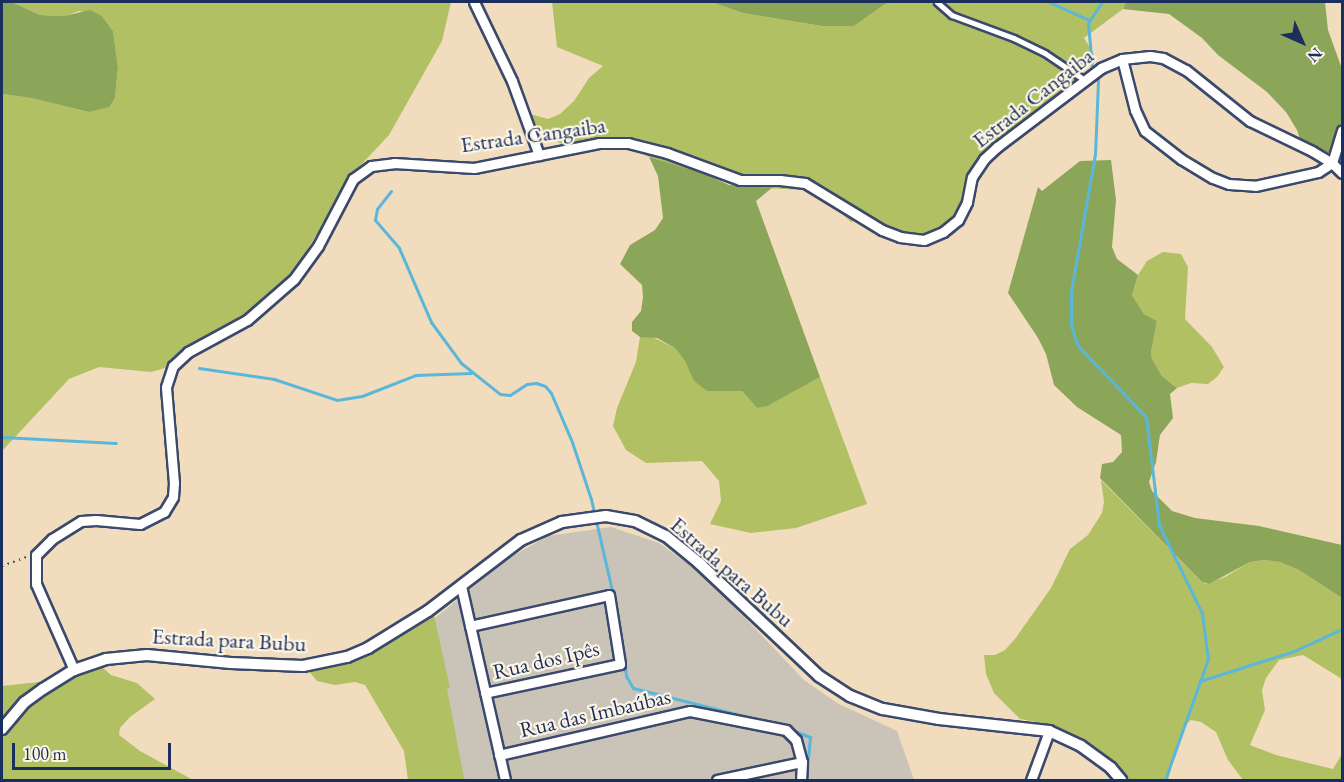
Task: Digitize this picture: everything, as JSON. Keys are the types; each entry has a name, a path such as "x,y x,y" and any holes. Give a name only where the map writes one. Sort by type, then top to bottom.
{"street":[{"path":"474,2 512,81 540,155"},
{"name":"Estrada Cangaiba","path":"36,555 52,539 81,521 140,524 164,512 173,497 174,483 166,387 172,366 188,352 247,320 294,279 318,246 346,191 362,170 382,163 474,168 599,143 643,146 740,180 805,183 882,230 900,237 924,240 943,232 958,220 967,202 972,177 984,159 1110,63 1122,59 1150,56 1174,63 1250,122 1332,163 1342,173"},
{"path":"1122,59 1135,110 1145,131 1181,159 1213,178 1240,186 1255,186 1318,172 1332,163 1342,131"},
{"name":"Estrada para Bubu","path":"2,729 25,702 74,670 126,655 272,665 303,666 326,663 368,648 462,586 502,553 540,529 583,517 606,516 635,522 666,536 699,563 819,676 850,696 883,709 939,719 1049,731 1089,751 1121,780"},
{"path":"36,555 36,585 74,670"},
{"path":"462,586 505,780"},
{"name":"Rua dos Ipês","path":"470,626 609,595 620,664 485,693"},
{"name":"Rua das Imbaúbas","path":"499,755 690,711 786,730 796,740 802,762 801,780"},
{"path":"1031,780 1049,731"},
{"path":"717,780 802,762"}],"lane":[{"path":"937,2 952,15 1045,52 1085,80"}],"path":[{"path":"2,566 36,555"}],"shaded area":[{"path":"611,527 659,543 704,575 804,680 837,703 897,731 914,780 462,780 429,623 506,560 548,536"}],"green space":[{"path":"2,2 12,2 40,15 64,16 90,10 102,16 113,31 118,67 115,98 109,107 89,112 31,98 2,94"},
{"path":"12,2 451,2 442,41 389,135 358,168 291,276 254,310 177,357 165,368 151,372 99,367 69,379 2,451 2,94 31,98 89,112 115,98 118,67 113,31 102,16 79,11 65,16 40,15"},
{"path":"552,2 711,2 743,13 822,26 854,26 888,2 1126,2 1123,9 1084,38 1094,54 1077,78 963,189 964,223 954,234 937,240 917,239 862,219 851,222 827,200 806,190 741,187 649,157 631,148 575,151 558,142 533,123 530,114 548,119 560,114 574,101 589,78 603,66 557,47"},
{"path":"711,2 888,2 854,26 822,26 743,13"},
{"path":"1126,2 1325,2 1328,30 1342,69 1342,129 1337,143 1329,152 1321,152 1301,142 1286,112 1267,92 1218,55 1202,38 1169,14 1123,9"},
{"path":"649,157 702,173 729,185 773,187 756,201 820,377 767,406 757,408 742,391 707,391 694,381 685,361 675,348 657,338 640,337 632,331 632,322 641,311 642,285 620,264 630,245 655,230 663,218 658,176"},
{"path":"1111,160 1116,200 1112,247 1117,259 1138,275 1132,295 1144,314 1157,321 1152,359 1162,376 1177,388 1170,394 1173,418 1160,435 1156,462 1149,482 1152,491 1172,511 1195,518 1259,526 1342,545 1342,598 1299,570 1280,562 1264,560 1250,562 1209,584 1202,582 1100,478 1102,464 1113,462 1122,452 1121,435 1077,407 1054,385 1046,354 1038,338 1008,293 1038,187 1042,191 1080,161"},
{"path":"1163,252 1181,254 1188,267 1185,319 1212,347 1224,367 1208,384 1191,383 1177,388 1162,376 1152,359 1157,321 1144,314 1132,295 1138,275 1147,261"},
{"path":"650,336 675,348 685,361 719,391 742,391 757,408 820,377 867,504 796,528 751,533 710,524 721,501 719,481 702,461 646,463 626,450 613,426 617,408 636,362 640,337"},
{"path":"1101,480 1206,584 1225,577 1250,562 1264,560 1280,562 1299,570 1342,598 1342,679 1303,655 1279,660 1266,678 1262,690 1265,710 1250,745 1276,755 1333,769 1342,754 1342,780 1243,780 1228,760 1216,732 1201,722 1191,720 1183,727 1168,780 1126,780 1081,742 1047,724 1020,719 994,693 986,674 984,655 995,655 1005,650 1015,639 1051,588 1070,549 1088,535 1102,513 1104,502"},
{"path":"434,615 450,688 447,689 464,778 468,780 408,780 404,751 365,685 355,682 335,685 317,681 308,670 354,661"},
{"path":"101,666 111,675 137,683 155,699 130,717 120,728 119,735 140,751 193,780 2,780 2,686 49,681"}],"waterway":[{"path":"1049,2 1089,20"},
{"path":"1102,2 1088,23 1092,67 1098,80 1095,154 1071,291 1071,325 1078,346 1146,417 1159,525 1202,613 1208,659 1165,780"},
{"path":"391,191 377,209 375,220 399,248 431,322 461,363 500,394 510,395 527,384 536,383 545,386 551,393 572,442 591,499 613,595"},
{"path":"199,368 274,379 337,400 362,396 416,375 471,373"},
{"path":"2,437 116,443"},
{"path":"1200,681 1294,651 1342,629"},
{"path":"624,661 626,676 633,688 772,723"},
{"path":"790,729 810,737 806,780"}]}
